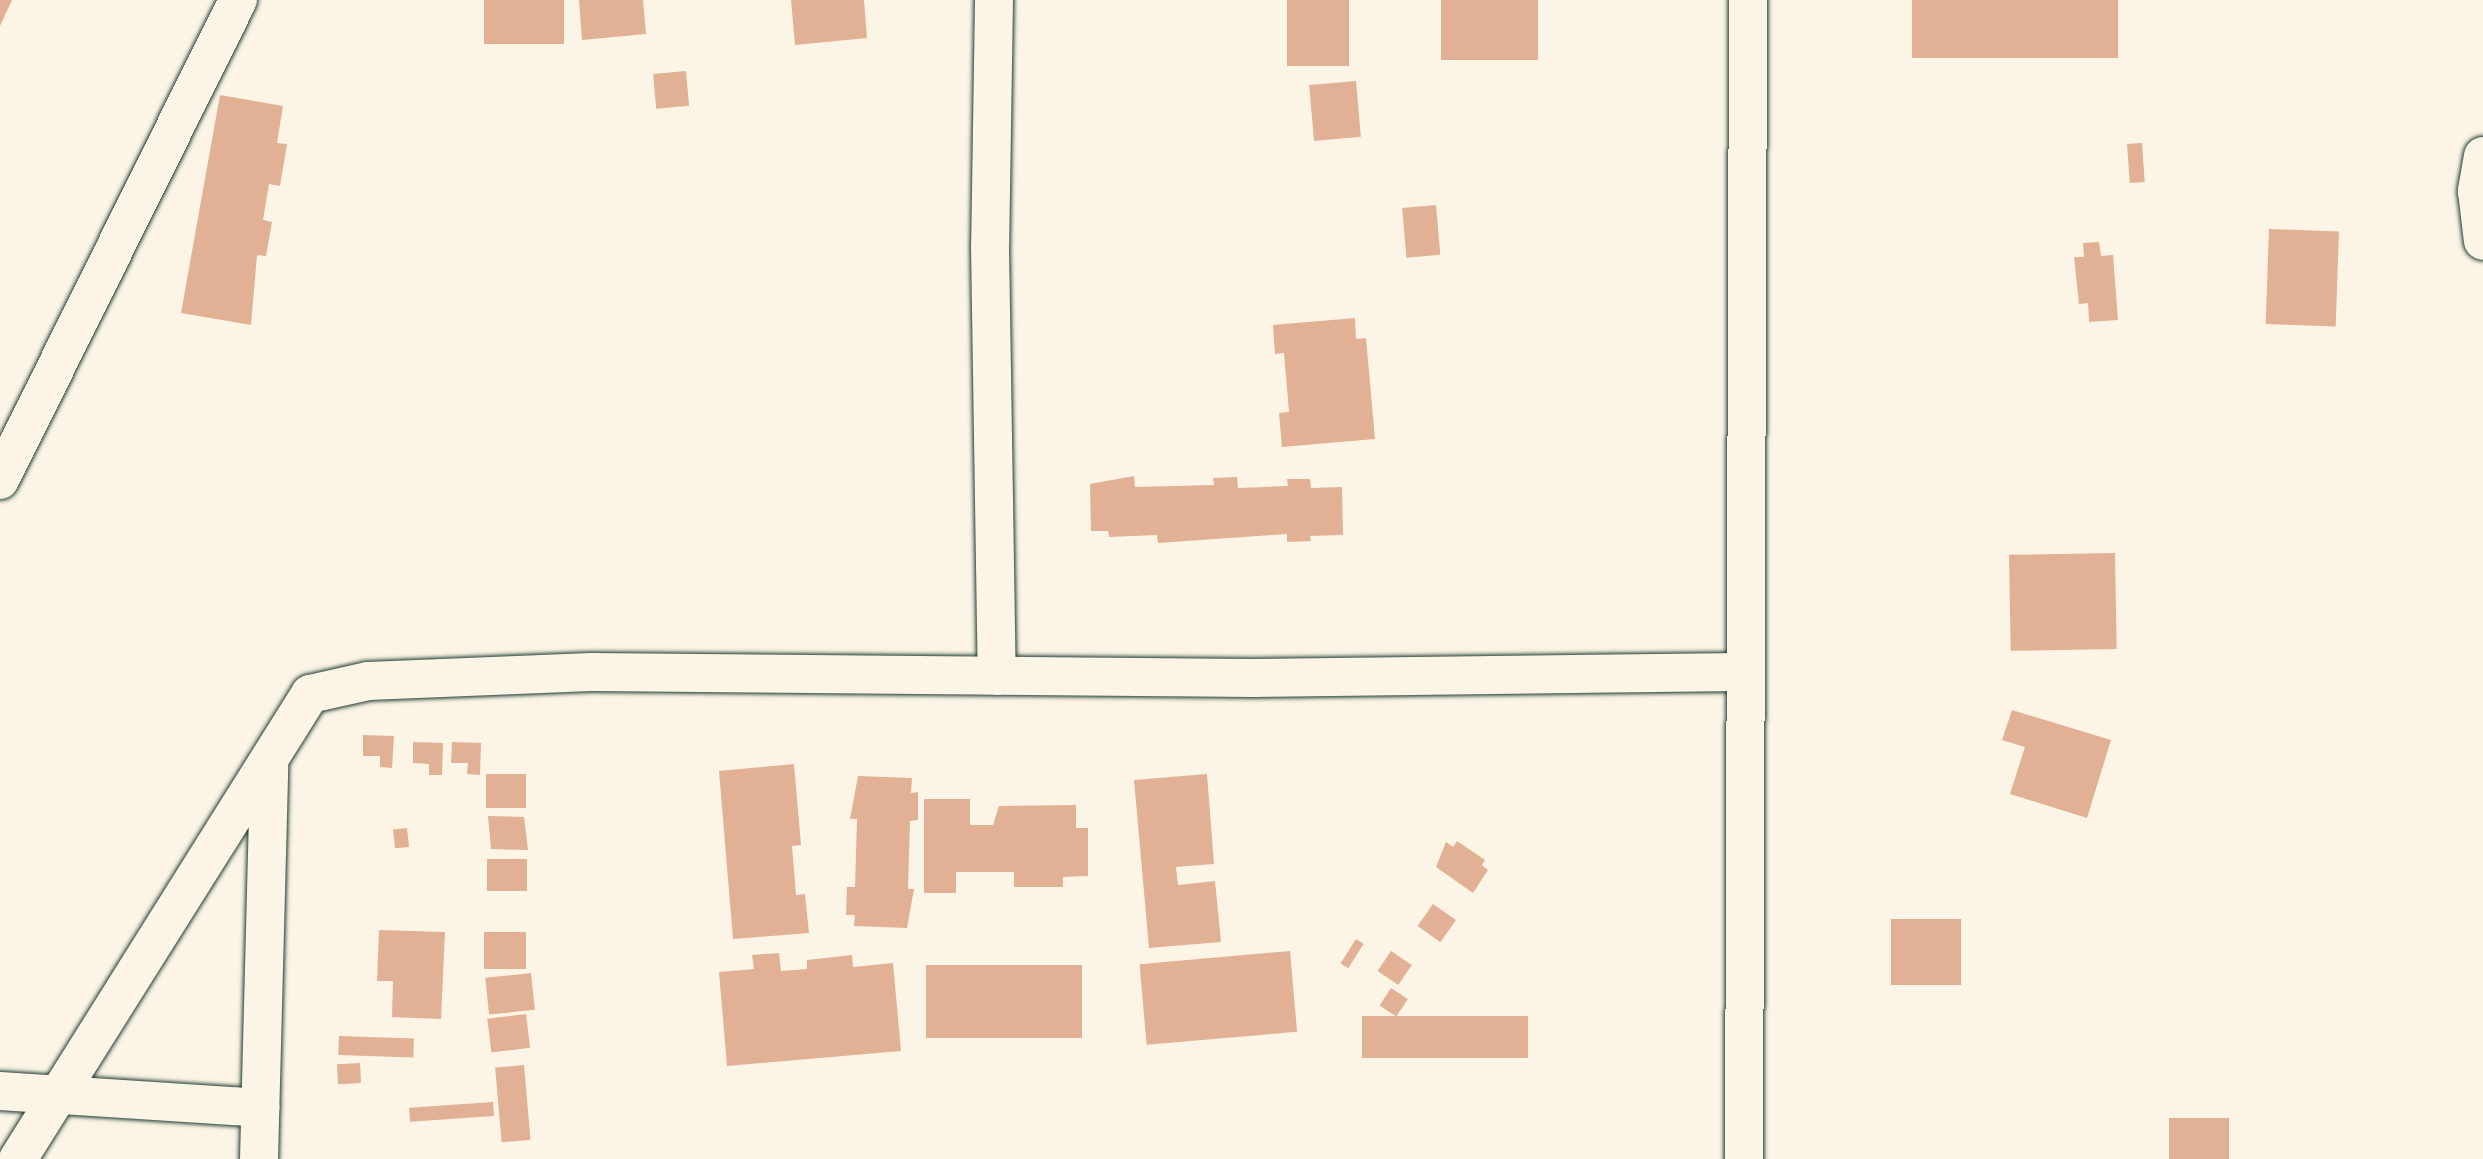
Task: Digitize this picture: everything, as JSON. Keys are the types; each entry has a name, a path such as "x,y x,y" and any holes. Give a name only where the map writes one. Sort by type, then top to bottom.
{"street":[{"path":"0,480 238,0"},
{"path":"994,0 990,246 997,676"},
{"path":"1744,1159 1742,672 1748,0"},
{"path":"2483,156 2477,191 2483,241"},
{"path":"18,1159 58,1092 269,766 310,694 368,681 591,672 997,676 1742,672"},
{"path":"259,1159 269,766"},
{"path":"0,1091 58,1092 260,1108"}],"building":[{"path":"0,0 12,0 0,26"},
{"path":"484,0 564,0 564,44 484,44"},
{"path":"579,0 643,0 646,34 582,40"},
{"path":"791,0 864,0 867,38 795,45"},
{"path":"1287,0 1349,0 1349,66 1287,66"},
{"path":"1441,0 1538,0 1538,60 1441,60"},
{"path":"1912,0 2118,0 2118,58 1912,58"},
{"path":"686,71 689,106 656,109 653,74"},
{"path":"1356,81 1361,137 1314,141 1309,85"},
{"path":"220,95 283,106 277,143 287,144 280,186 269,184 263,220 272,222 266,256 257,255 251,325 181,313"},
{"path":"2142,143 2145,182 2130,183 2127,144"},
{"path":"1436,205 1440,255 1406,258 1402,208"},
{"path":"2269,229 2339,231 2336,326 2266,324"},
{"path":"2099,242 2101,256 2113,255 2118,320 2089,322 2088,303 2079,304 2074,257 2084,257 2083,243"},
{"path":"1355,318 1356,339 1366,338 1375,439 1282,447 1279,413 1289,412 1284,353 1275,354 1273,325"},
{"path":"1134,476 1135,487 1214,485 1213,478 1237,477 1238,488 1288,486 1287,479 1310,479 1311,488 1342,487 1343,535 1310,536 1311,541 1287,542 1287,534 1158,543 1157,535 1109,537 1108,531 1091,531 1090,484"},
{"path":"2115,553 2117,649 2011,651 2009,555"},
{"path":"2012,710 2111,740 2087,818 2010,794 2025,747 2002,740"},
{"path":"363,735 394,736 392,768 380,767 380,756 363,756"},
{"path":"413,742 443,743 442,775 429,775 429,764 413,763"},
{"path":"452,742 481,743 480,775 467,774 468,763 451,763"},
{"path":"794,764 801,845 792,846 796,895 805,894 809,933 733,939 719,771"},
{"path":"486,774 526,774 526,808 486,808"},
{"path":"1207,774 1214,864 1176,867 1178,885 1215,881 1221,942 1149,948 1134,780"},
{"path":"858,776 912,778 911,793 918,792 918,820 910,821 908,889 914,889 907,928 854,926 855,915 846,915 847,887 855,887 857,819 850,819"},
{"path":"924,799 970,799 970,825 993,825 999,806 1076,805 1076,828 1088,828 1088,876 1063,877 1063,887 1014,887 1014,872 956,872 956,893 924,893"},
{"path":"488,816 524,817 528,850 491,849"},
{"path":"407,828 409,847 395,848 393,829"},
{"path":"1457,841 1485,860 1482,865 1488,870 1473,893 1436,867 1446,842 1453,847"},
{"path":"487,859 527,859 527,891 487,891"},
{"path":"1433,904 1456,920 1440,942 1418,926"},
{"path":"1891,919 1961,919 1961,985 1891,985"},
{"path":"379,930 445,932 441,1019 392,1017 393,981 377,981"},
{"path":"484,932 526,932 526,969 484,969"},
{"path":"1356,939 1364,944 1348,968 1341,964"},
{"path":"1290,951 1297,1032 1147,1045 1140,964"},
{"path":"1391,951 1412,965 1398,985 1378,971"},
{"path":"779,953 781,971 807,969 807,960 852,955 853,967 893,963 901,1051 727,1066 719,972 754,969 752,955"},
{"path":"926,965 1082,965 1082,1038 926,1038"},
{"path":"531,973 535,1010 489,1015 485,978"},
{"path":"1391,988 1408,999 1396,1017 1380,1006"},
{"path":"526,1014 530,1048 491,1052 487,1019"},
{"path":"1362,1016 1528,1016 1528,1058 1362,1058"},
{"path":"339,1036 414,1039 413,1058 338,1055"},
{"path":"360,1063 361,1083 338,1084 337,1064"},
{"path":"524,1065 531,1140 502,1142 495,1068"},
{"path":"493,1102 494,1116 410,1122 409,1108"},
{"path":"2169,1118 2229,1118 2229,1159 2169,1159"}]}
